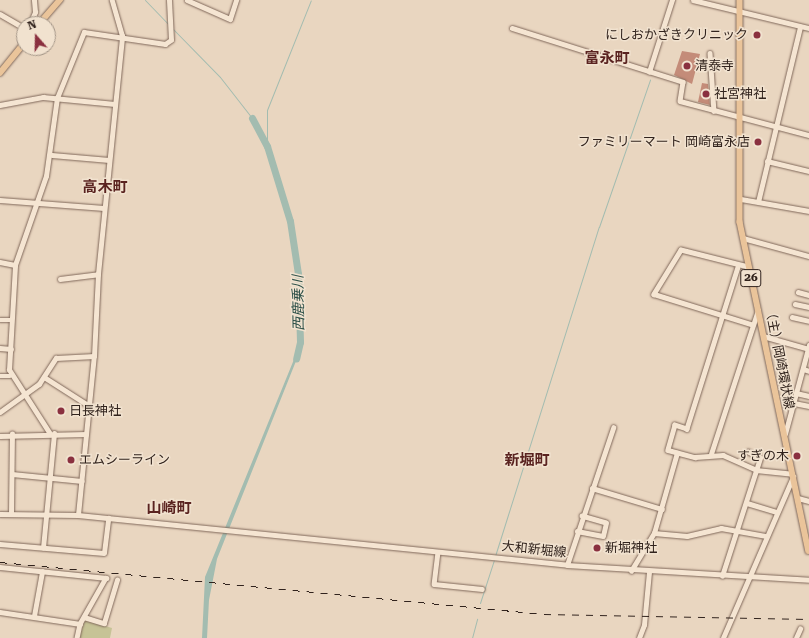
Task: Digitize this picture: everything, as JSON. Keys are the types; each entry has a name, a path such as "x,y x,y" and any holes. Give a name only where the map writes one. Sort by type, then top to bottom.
{"main road":[{"path":"46,16 60,0"},
{"name":"（主）岡崎環状線","path":"740,0 742,238 784,440 809,551"},
{"path":"0,73 2,67 16,52"}],"street":[{"path":"33,16 35,12 34,0"},
{"path":"78,515 94,356 98,274 104,208 122,36 112,0"},
{"path":"43,548 44,513 50,477 52,434 26,393 10,376 14,265 38,202 52,155 57,98 84,32 122,36 165,44 171,40 169,0"},
{"path":"187,0 230,19 236,0"},
{"path":"650,72 672,0"},
{"path":"693,0 809,28"},
{"path":"0,14 16,23"},
{"path":"758,202 800,27"},
{"path":"512,28 683,82 680,101 809,135"},
{"path":"710,53 714,111"},
{"path":"0,105 26,98 57,98 116,104"},
{"path":"52,155 109,160"},
{"path":"767,161 809,171"},
{"path":"741,199 809,211"},
{"path":"0,200 104,208"},
{"path":"742,238 809,256"},
{"path":"748,268 738,267 681,250 654,294 751,324"},
{"path":"0,262 14,265"},
{"path":"723,638 792,475 756,470 723,455 711,454 695,457 668,450 675,425 687,429 724,316 738,267"},
{"path":"60,278 98,274"},
{"path":"798,292 809,295"},
{"path":"794,304 809,307"},
{"path":"711,454 751,324 758,310"},
{"path":"792,317 809,321"},
{"path":"0,320 12,320"},
{"path":"763,336 809,348 784,440"},
{"path":"0,348 10,349"},
{"path":"0,412 26,393 44,377 56,358 94,356"},
{"path":"803,369 809,371"},
{"path":"0,376 10,376"},
{"path":"44,377 88,405"},
{"path":"796,393 809,396"},
{"path":"794,403 809,406"},
{"path":"567,565 582,516 613,428"},
{"path":"0,436 12,434 86,434"},
{"path":"11,513 12,434"},
{"path":"722,576 739,530 760,458 748,452"},
{"path":"631,570 654,533 677,453"},
{"path":"12,474 82,481"},
{"path":"592,488 662,509"},
{"path":"798,498 809,501"},
{"path":"747,503 777,512"},
{"name":"大和新堀線","path":"0,514 44,513 78,515 567,565 649,572 809,580"},
{"path":"577,531 604,536 606,523 582,516"},
{"path":"0,544 104,553 108,518"},
{"path":"654,533 687,536 721,528 766,536"},
{"path":"438,552 434,584 482,589"},
{"path":"0,567 106,578 80,624 77,638"},
{"path":"34,616 42,572"},
{"path":"639,638 644,625 649,572"},
{"path":"84,617 104,622 117,580"},
{"path":"0,612 80,624"},
{"path":"796,638 800,628"}],"shaded area":[{"path":"300,351 217,559 209,600 207,638 202,638 205,577 297,352"},
{"path":"85,620 112,628 110,638 79,638"}],"building":[{"name":"清泰寺","path":"682,51 700,54 692,84 674,75"},
{"name":"社宮神社","path":"702,83 708,84 710,105 698,102"}],"waterway":[{"name":"西鹿乗川","path":"145,0 168,24"},
{"path":"267,146 267,110 311,0"},
{"name":"西鹿乗川","path":"173,29 220,77 252,118"},
{"path":"495,556 599,227 650,80"},
{"name":"西鹿乗川","path":"252,118 267,146 290,221 298,274 300,342 296,359"},
{"path":"480,603 494,560"},
{"path":"472,638 477,619"}],"railway":[{"path":"0,562 544,614 809,619"}],"place":[{"name":"にしおかざきクリニック","path":"757,35"},
{"name":"清泰寺","path":"687,66"},
{"name":"社宮神社","path":"706,94"},
{"name":"ファミリーマート 岡崎富永店","path":"758,142"},
{"name":"日長神社","path":"61,411"},
{"name":"すぎの木","path":"797,456"},
{"name":"エムシーライン","path":"71,460"},
{"name":"新堀神社","path":"597,548"}],"district":[{"name":"富永町","path":"607,59"},
{"name":"高木町","path":"105,188"},
{"name":"新堀町","path":"527,461"},
{"name":"山崎町","path":"169,509"}]}
